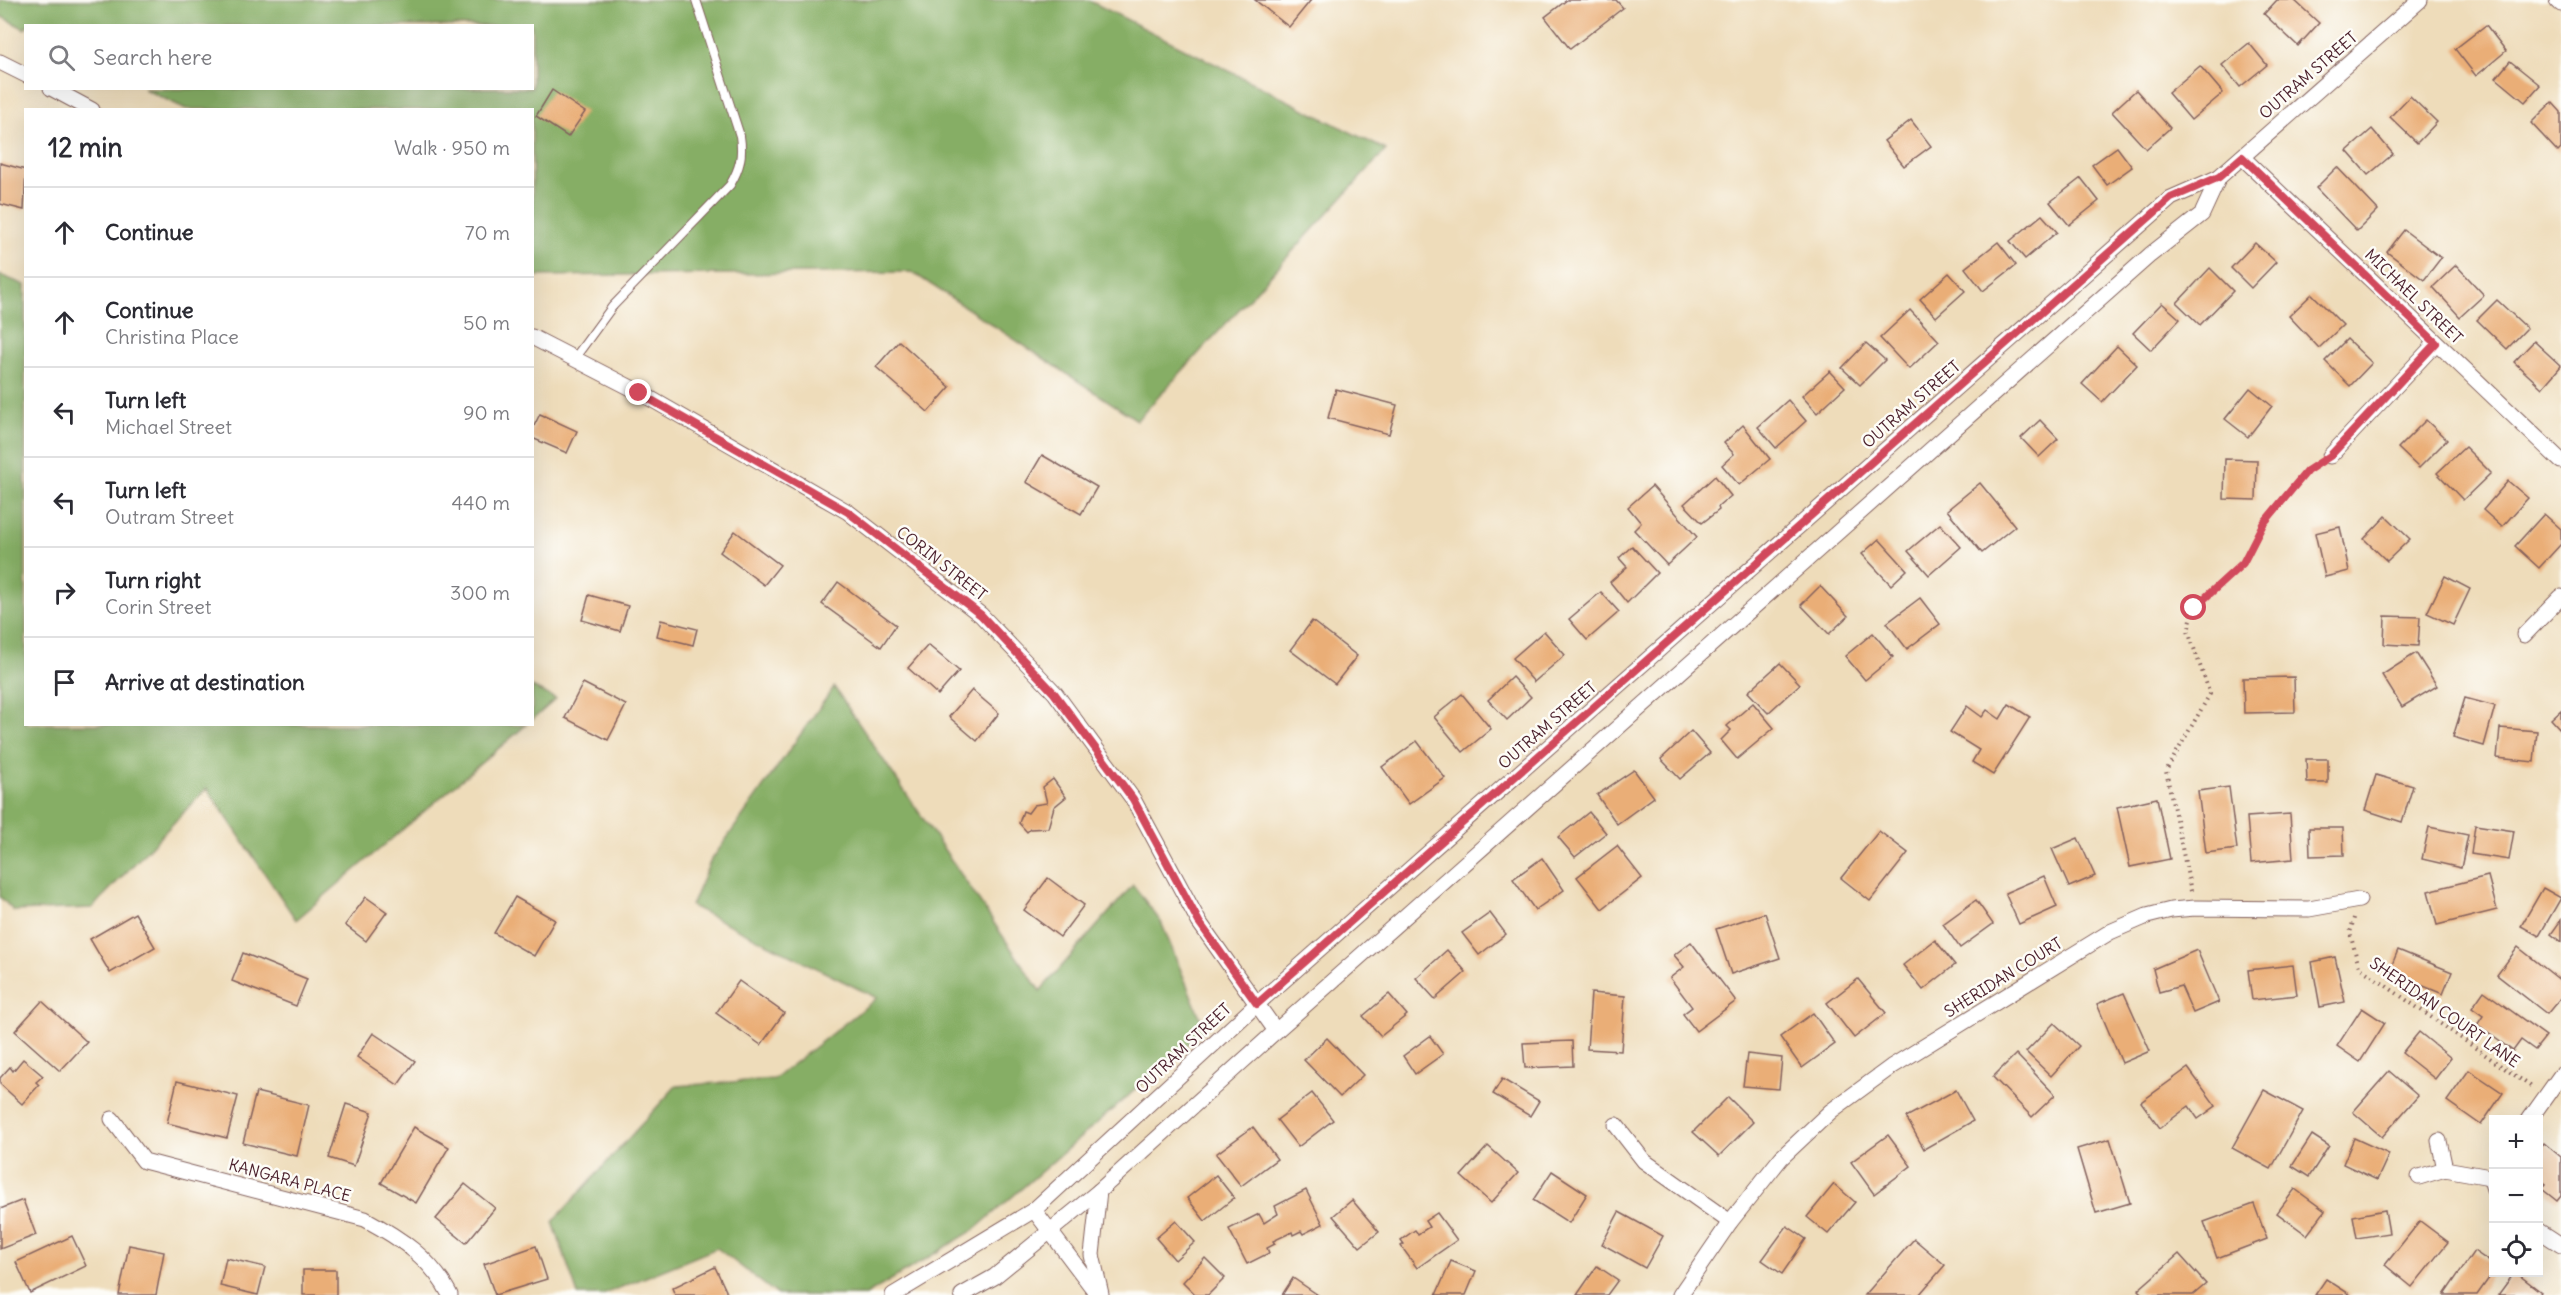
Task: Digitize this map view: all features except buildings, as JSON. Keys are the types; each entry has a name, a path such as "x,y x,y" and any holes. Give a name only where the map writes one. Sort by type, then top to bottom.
{"street":[{"name":"OUTRAM STREET","path":"893,1295 1034,1210 1257,1004 2171,198 2219,177 2420,0"},
{"path":"2557,0 2561,4"},
{"path":"0,62 24,74"},
{"path":"55,90 88,108"},
{"name":"MICHAEL STREET","path":"2242,157 2561,461"},
{"name":"OUTRAM STREET","path":"962,1295 994,1277 1099,1191 1275,1031 2150,255 2202,214 2219,177"},
{"name":"CORIN STREET","path":"534,338 848,512 981,615 1054,693 1133,799 1199,922 1275,1031"},
{"path":"2330,456 2436,343"},
{"path":"2524,635 2561,597"},
{"name":"SHERIDAN COURT","path":"1680,1295 1730,1222 1781,1158 1831,1111 1891,1067 2110,932 2147,916 2195,908 2309,909 2359,900"},
{"path":"2532,1115 2561,1075"},
{"name":"KANGARA PLACE","path":"112,1119 144,1161 365,1219 396,1236 423,1256 450,1295"},
{"path":"1616,1125 1644,1161 1730,1222"},
{"path":"2439,1141 2445,1169"},
{"path":"2419,1177 2445,1169 2489,1177"},
{"path":"1099,1191 1092,1255 1100,1295"},
{"path":"1034,1210 1100,1295"},
{"path":"2543,1233 2561,1245"}],"lane":[{"path":"574,359 612,307 730,185 740,170 742,151 740,136 696,0"}],"path":[{"path":"2195,908 2166,771 2210,693 2188,631 2194,608 2243,563 2263,524 2307,471 2330,456"},
{"name":"SHERIDAN COURT LANE","path":"2359,900 2350,933 2358,967 2546,1097"}],"green space":[{"path":"0,0 1088,0 1386,150 1137,420 912,272 534,276 534,108 184,108 146,90 534,90 534,24 24,24 24,28 0,16"},
{"path":"0,275 24,285 24,726 525,726 296,920 207,788 92,908 14,911 0,897"},
{"path":"834,687 1040,991 1133,885 1161,922 1205,1029 974,1230 866,1295 778,1295 717,1248 602,1295 578,1295 553,1222 676,1086 774,1079 877,998 691,906 710,862"},
{"path":"534,688 556,699 534,718"}],"route":[{"path":"639,393 848,512 981,615 1054,693 1133,799 1199,922 1257,1004 2171,198 2219,177 2242,157 2436,343 2330,456 2307,471 2263,524 2243,563 2194,608"}]}
